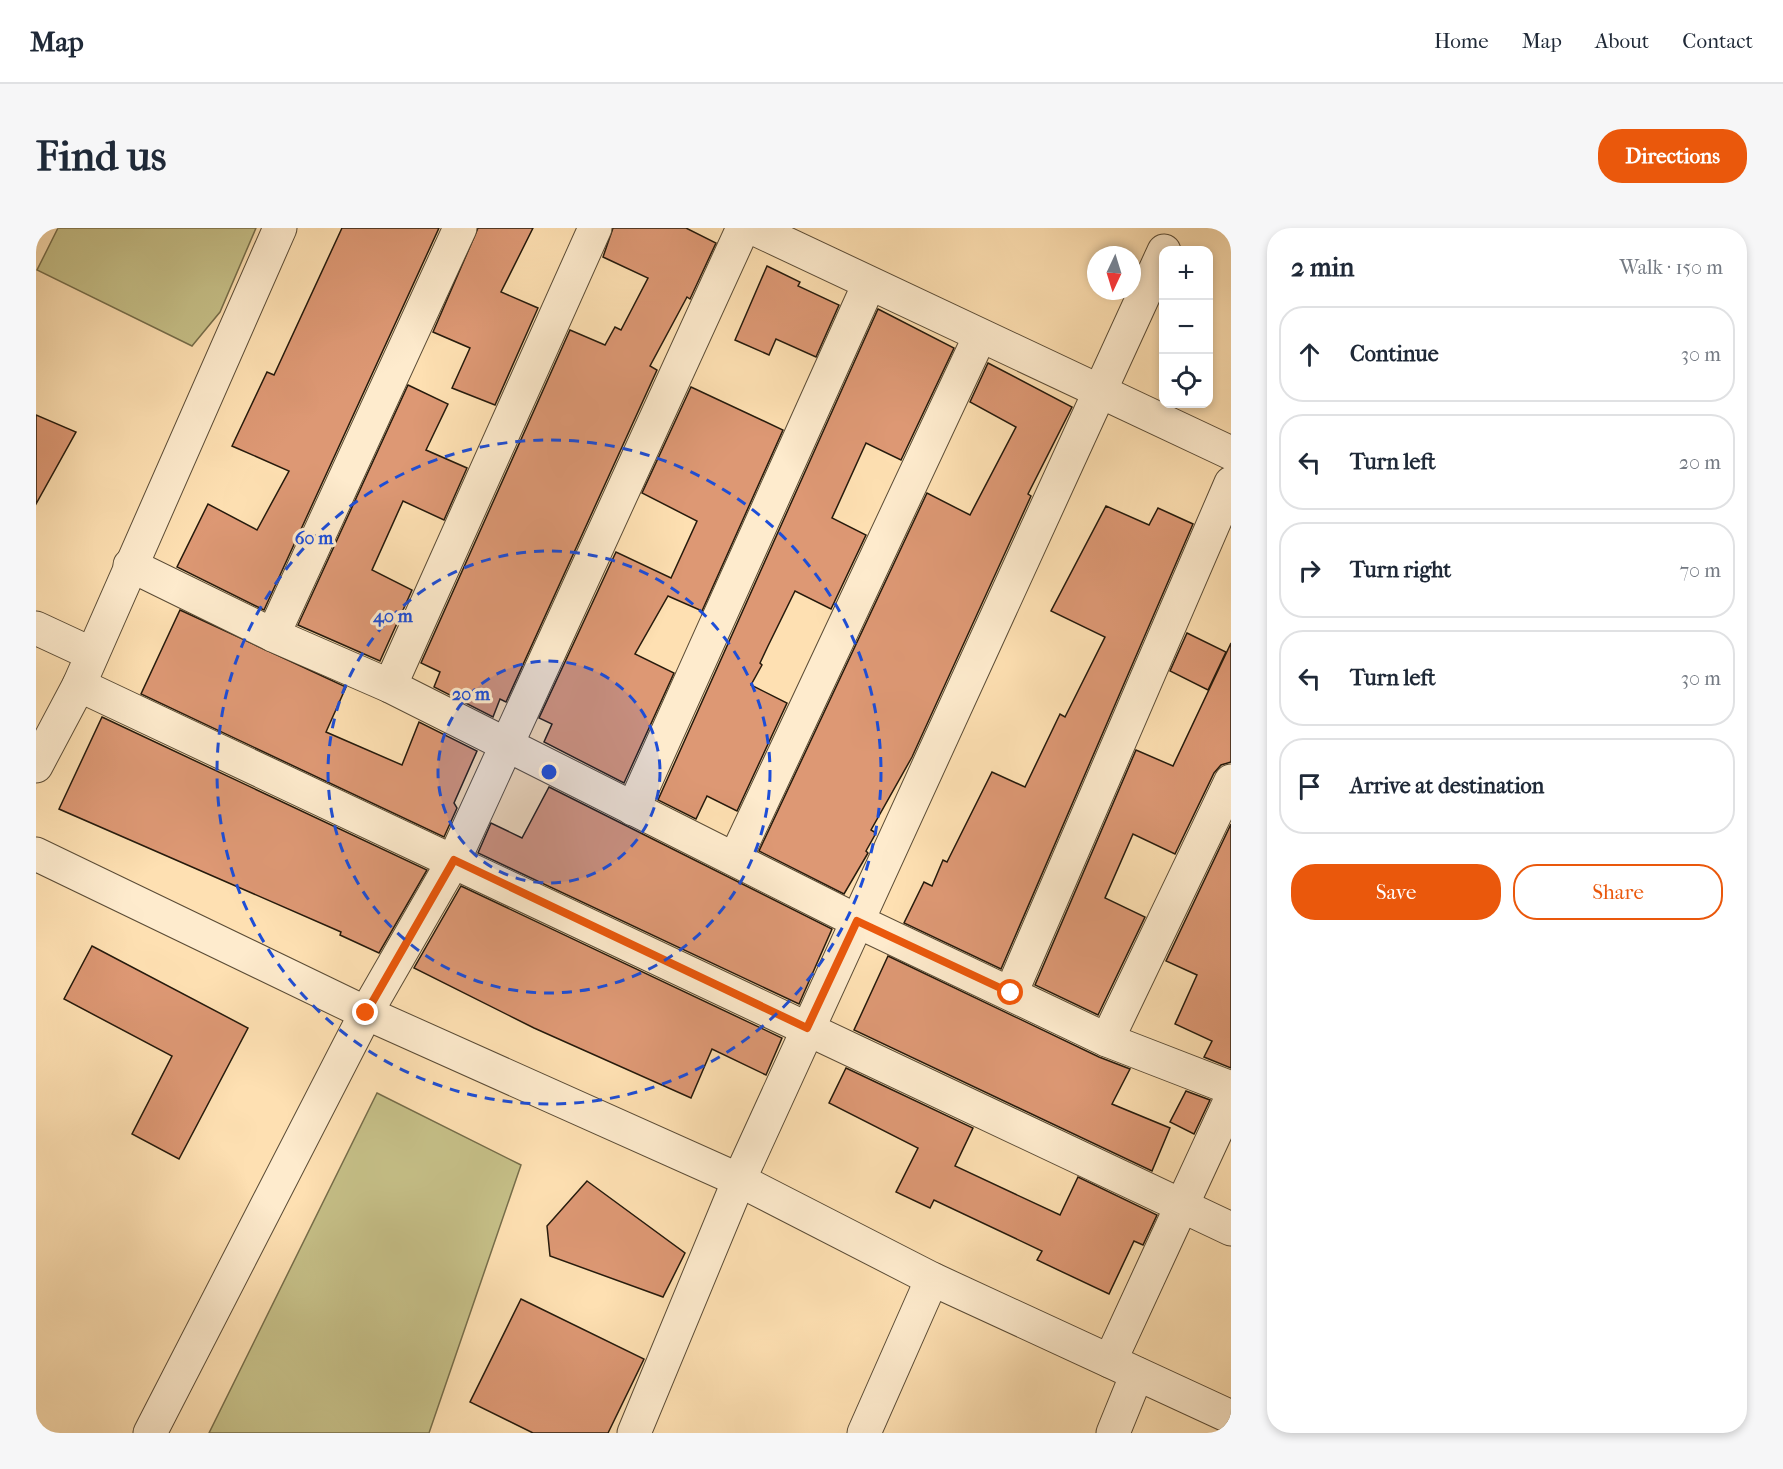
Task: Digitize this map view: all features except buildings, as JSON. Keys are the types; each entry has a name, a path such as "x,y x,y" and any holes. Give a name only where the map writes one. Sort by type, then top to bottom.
{"street":[{"path":"36,766 79,685 280,228"},
{"path":"273,635 460,228"},
{"path":"390,686 595,228"},
{"path":"150,1433 366,1013 454,860 743,228"},
{"path":"753,228 1231,453"},
{"path":"1166,246 1174,228"},
{"path":"633,1433 739,1180 807,1028 1159,262"},
{"path":"633,809 869,284"},
{"path":"735,859 980,336"},
{"path":"1011,993 1231,483"},
{"path":"130,565 273,635 390,686 857,921 1107,1040 1231,1088"},
{"path":"36,628 92,654"},
{"path":"79,685 454,860 1231,1229"},
{"path":"1107,1040 1231,781"},
{"path":"36,854 366,1013 739,1180 932,1279 1231,1417"},
{"path":"1113,1433 1124,1367 1182,1207 1231,1099"},
{"path":"864,1433 932,1279"}],"shaded area":[{"path":"58,228 256,228 220,312 192,346 37,270"},
{"path":"377,1093 521,1165 429,1433 209,1433"}],"route":[{"path":"366,1013 454,860 807,1028 857,921 1011,993"}]}
